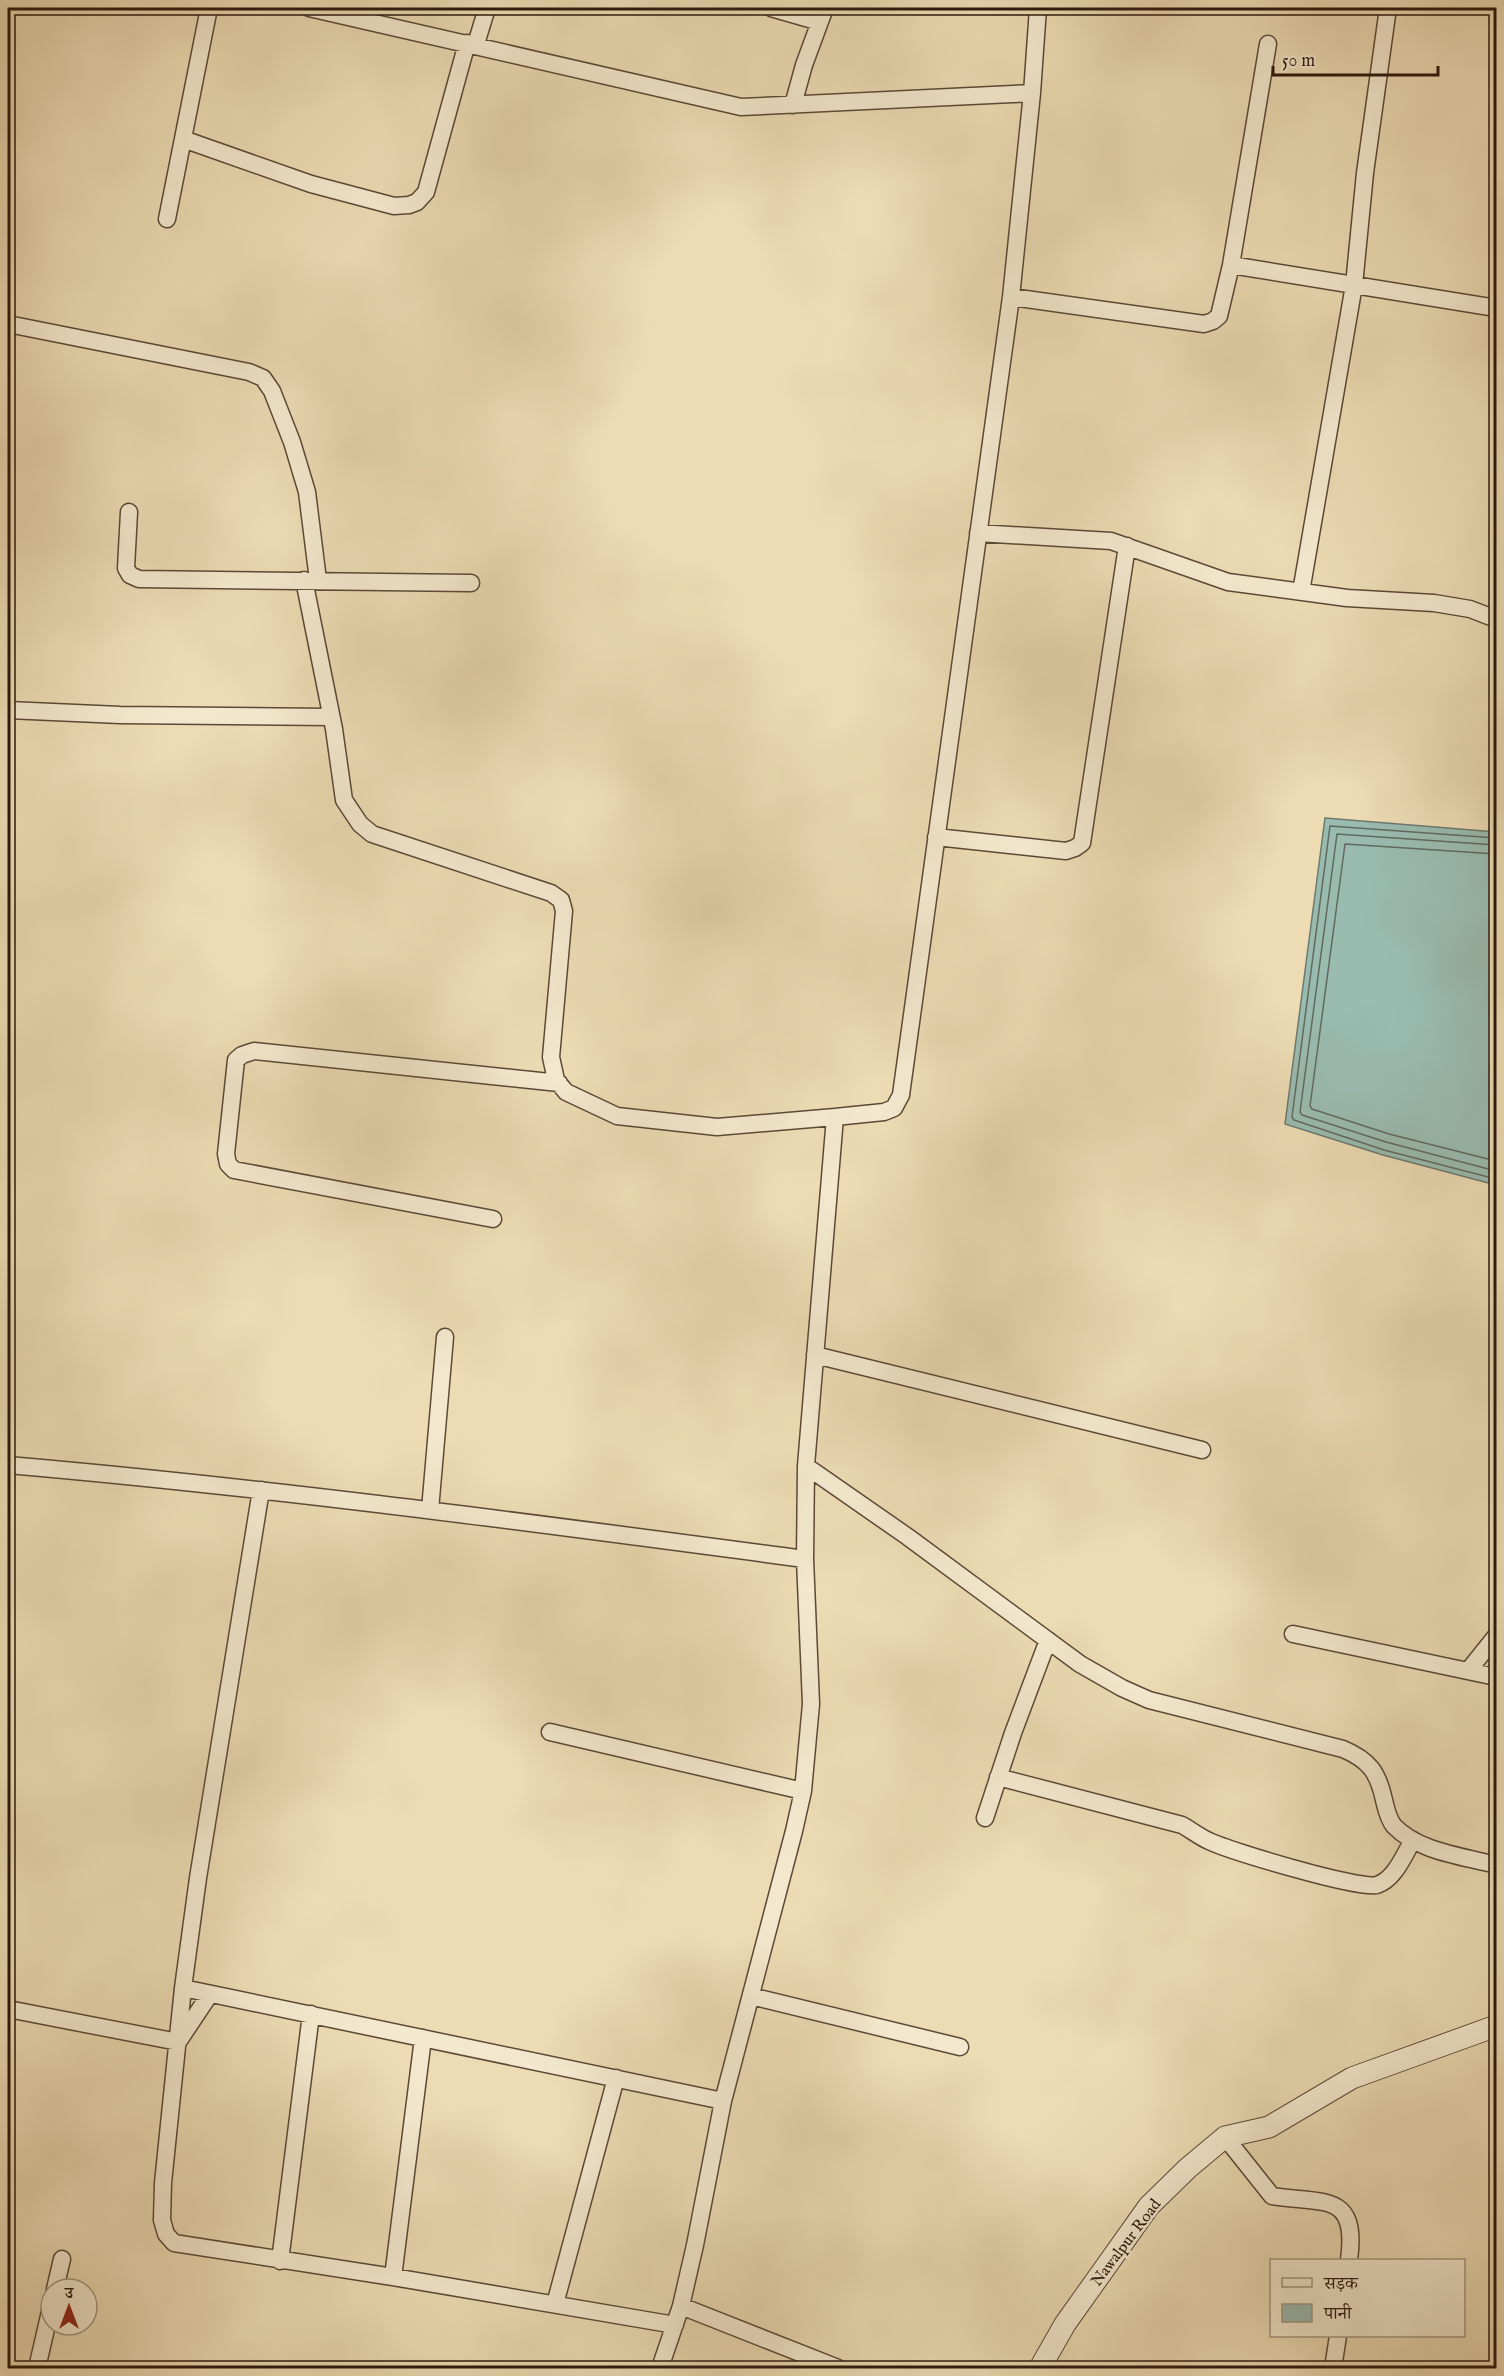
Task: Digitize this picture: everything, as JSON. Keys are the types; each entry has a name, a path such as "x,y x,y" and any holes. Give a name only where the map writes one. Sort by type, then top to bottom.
{"street":[{"path":"167,219 210,8"},
{"path":"309,8 741,107 1032,93"},
{"path":"183,139 311,184 394,206 417,202 426,192 471,44 487,8"},
{"path":"771,8 822,15 793,105"},
{"path":"8,324 249,372 263,378 272,391 292,442 307,492 311,580 344,800 360,824 372,834 551,893 561,900 564,911 551,1057 559,1083 566,1092 617,1116 717,1127 884,1112 894,1108 900,1095 936,837 1011,297 1032,93 1038,8"},
{"path":"1301,592 1354,285 1365,173 1388,8"},
{"path":"1011,297 1204,324 1214,321 1219,316 1231,265 1268,44"},
{"path":"1231,265 1497,308"},
{"path":"129,512 126,568 130,575 139,579 471,583"},
{"path":"978,533 1111,541 1228,582 1347,598 1434,603 1470,609 1497,619"},
{"path":"936,837 1066,851 1082,843 1127,546"},
{"path":"8,710 131,715 332,717"},
{"path":"493,1219 234,1170 228,1164 226,1154 236,1060 254,1051 559,1083"},
{"path":"660,2368 681,2306 723,2101 803,1791 811,1704 805,1559 806,1466 835,1117"},
{"path":"430,1510 445,1337"},
{"path":"815,1355 1202,1450"},
{"path":"8,1465 261,1490 805,1559"},
{"path":"806,1466 908,1537 1080,1664 1149,1701 1343,1749 1355,1754 1368,1763 1376,1776 1393,1825 1413,1840 1429,1847 1497,1865"},
{"path":"261,1490 200,1866 183,1988 163,2183 162,2220 166,2234 174,2243 393,2277 675,2325"},
{"path":"1293,1634 1497,1677"},
{"path":"1468,1671 1497,1636"},
{"path":"985,1818 1048,1640"},
{"path":"550,1732 803,1791"},
{"path":"998,1777 1182,1825 1208,1841 1226,1848 1360,1885 1375,1886 1389,1879 1413,1840"},
{"path":"183,1988 723,2101"},
{"path":"178,2042 210,1994"},
{"path":"751,1996 960,2047"},
{"path":"8,2009 178,2042"},
{"path":"280,2260 311,2014"},
{"name":"Nawalpur Road","path":"1040,2368 1065,2324 1149,2206 1188,2168 1225,2137 1269,2127 1352,2078 1497,2026"},
{"path":"393,2277 423,2038"},
{"path":"555,2304 616,2078"},
{"path":"1225,2137 1272,2196 1325,2203 1341,2209 1350,2222 1352,2238 1348,2259"},
{"path":"58,2277 62,2259"},
{"path":"681,2306 838,2368"},
{"path":"38,2368 45,2337"},
{"path":"1333,2368 1338,2337"}],"water":[{"path":"1325,818 1496,832 1496,1185 1383,1155 1285,1124"}]}
